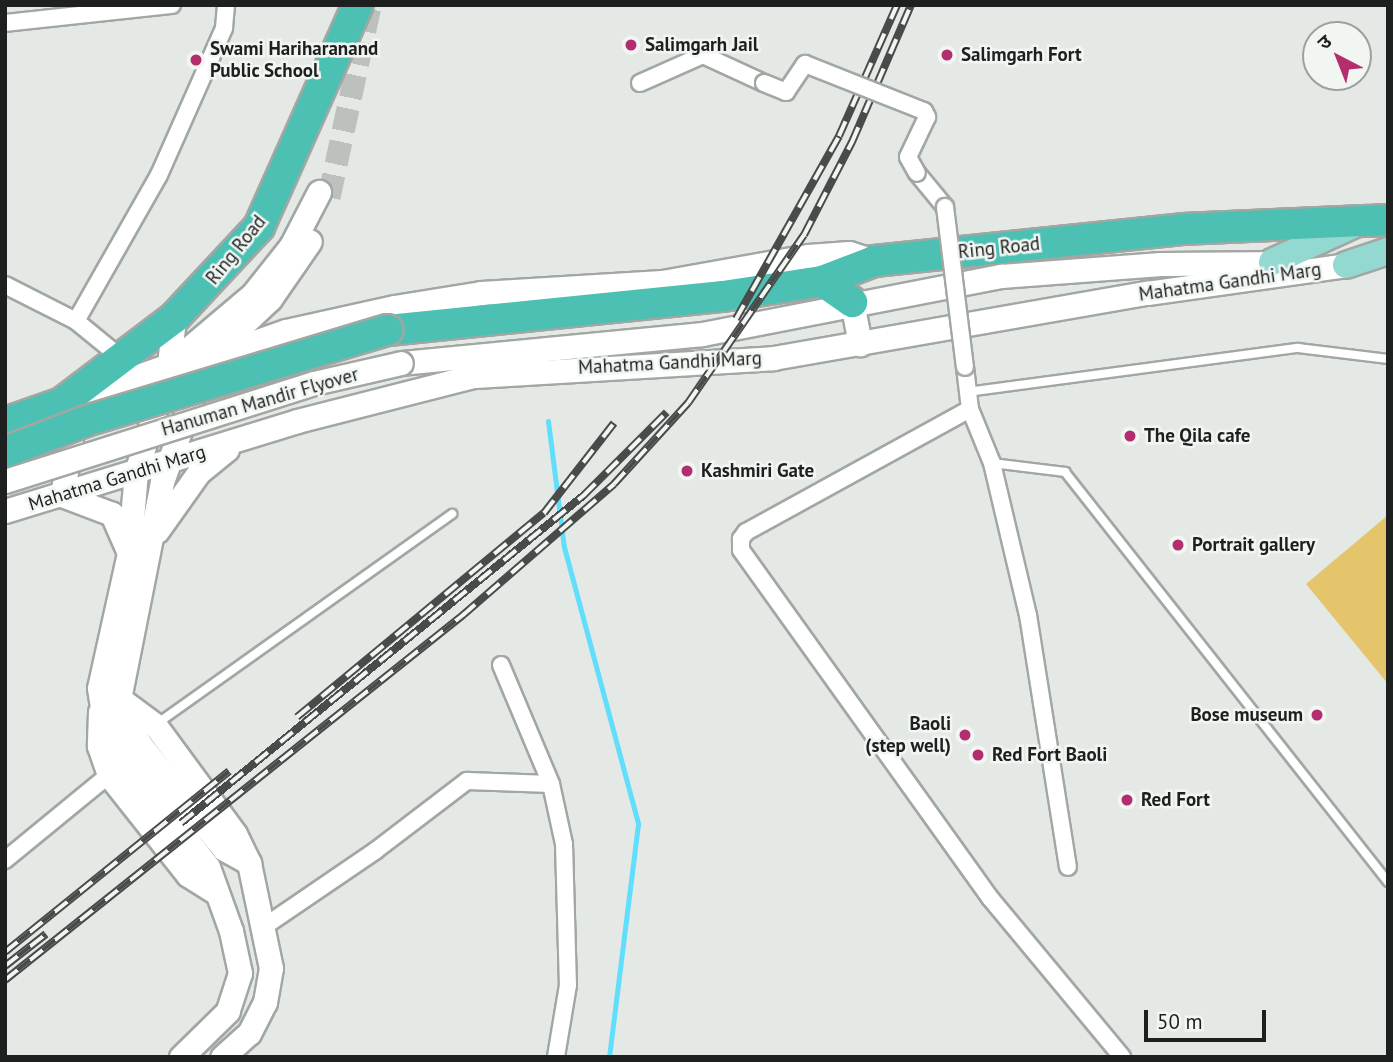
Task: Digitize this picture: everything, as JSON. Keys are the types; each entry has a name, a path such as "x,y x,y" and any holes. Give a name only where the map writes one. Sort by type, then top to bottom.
{"highway":[{"name":"Ring Road","path":"62,403 174,318 259,227 358,5"},
{"name":"Ring Road","path":"615,305 723,296 822,281 874,261 1182,229 1376,220"},
{"path":"822,281 852,302"},
{"path":"615,305 662,282"},
{"name":"Hanuman Mandir Flyover","path":"5,452 86,421 388,330 615,305"},
{"path":"5,423 62,403"}],"main road":[{"path":"1272,262 1376,220"},
{"path":"1346,265 1388,251"}],"street":[{"path":"5,23 172,5"},
{"path":"76,321 159,175 224,28 226,5"},
{"path":"639,83 703,55 786,92 805,64 924,111 926,117 908,157 917,173 945,207 970,409 992,463 1028,615 1068,867"},
{"path":"169,365 253,294 291,246 324,194 294,269 247,325 204,360 162,482 153,538 99,746 109,775 188,874 215,892"},
{"path":"129,553 112,514 62,495 71,444 62,403 169,365 204,360 286,331 394,307 481,293 662,282 808,256 849,253 874,261"},
{"name":"Mahatma Gandhi Marg","path":"852,302 1001,275 1272,262 1388,267"},
{"name":"Mahatma Gandhi Marg","path":"5,511 235,442 474,376 773,358 1147,293 1346,265"},
{"path":"5,285 76,321 120,357"},
{"path":"852,302 860,344"},
{"name":"Hanuman Mandir Flyover","path":"5,481 314,383 401,363 702,334 852,302"},
{"path":"174,318 169,365 136,472 129,553 99,688 139,743 224,849 249,863"},
{"path":"970,409 746,532 741,538 741,550 991,899 1122,1057"},
{"path":"153,538 199,472 235,442"},
{"path":"501,665 551,784 564,844 568,985 556,1057"},
{"path":"111,703 155,724 235,834 249,863 265,926 271,968 265,1002 249,1033 233,1053"},
{"path":"111,703 128,763 208,867 230,931 240,973 228,1011 181,1057"},
{"path":"5,860 109,775"},
{"path":"265,926 376,851 467,781 551,784"}],"lane":[{"path":"967,392 1298,348 1388,359"},
{"path":"992,463 1065,472 1388,882"},
{"path":"155,724 452,514"}],"shaded area":[{"path":"1388,515 1388,684 1306,584"}],"waterway":[{"path":"548,421 564,547 638,824 609,1057"}],"tunnel":[{"path":"329,197 370,5"}],"railway":[{"path":"736,319 839,136 897,5"},
{"path":"5,980 463,615 614,484 688,403 804,235 852,142 911,5"},
{"path":"181,823 584,495 667,412"},
{"path":"297,717 544,513 614,423"},
{"path":"5,952 229,771"},
{"path":"5,966 46,934"}],"place":[{"name":"Salimgarh Jail","path":"631,45"},
{"name":"Salimgarh Fort","path":"947,55"},
{"name":"Swami Hariharanand Public School","path":"196,60"},
{"name":"The Qila cafe","path":"1130,436"},
{"name":"Kashmiri Gate","path":"687,471"},
{"name":"Portrait gallery","path":"1178,545"},
{"name":"Bose museum","path":"1317,715"},
{"name":"Baoli (step well)","path":"965,735"},
{"name":"Red Fort Baoli","path":"978,755"},
{"name":"Red Fort","path":"1127,800"}]}
